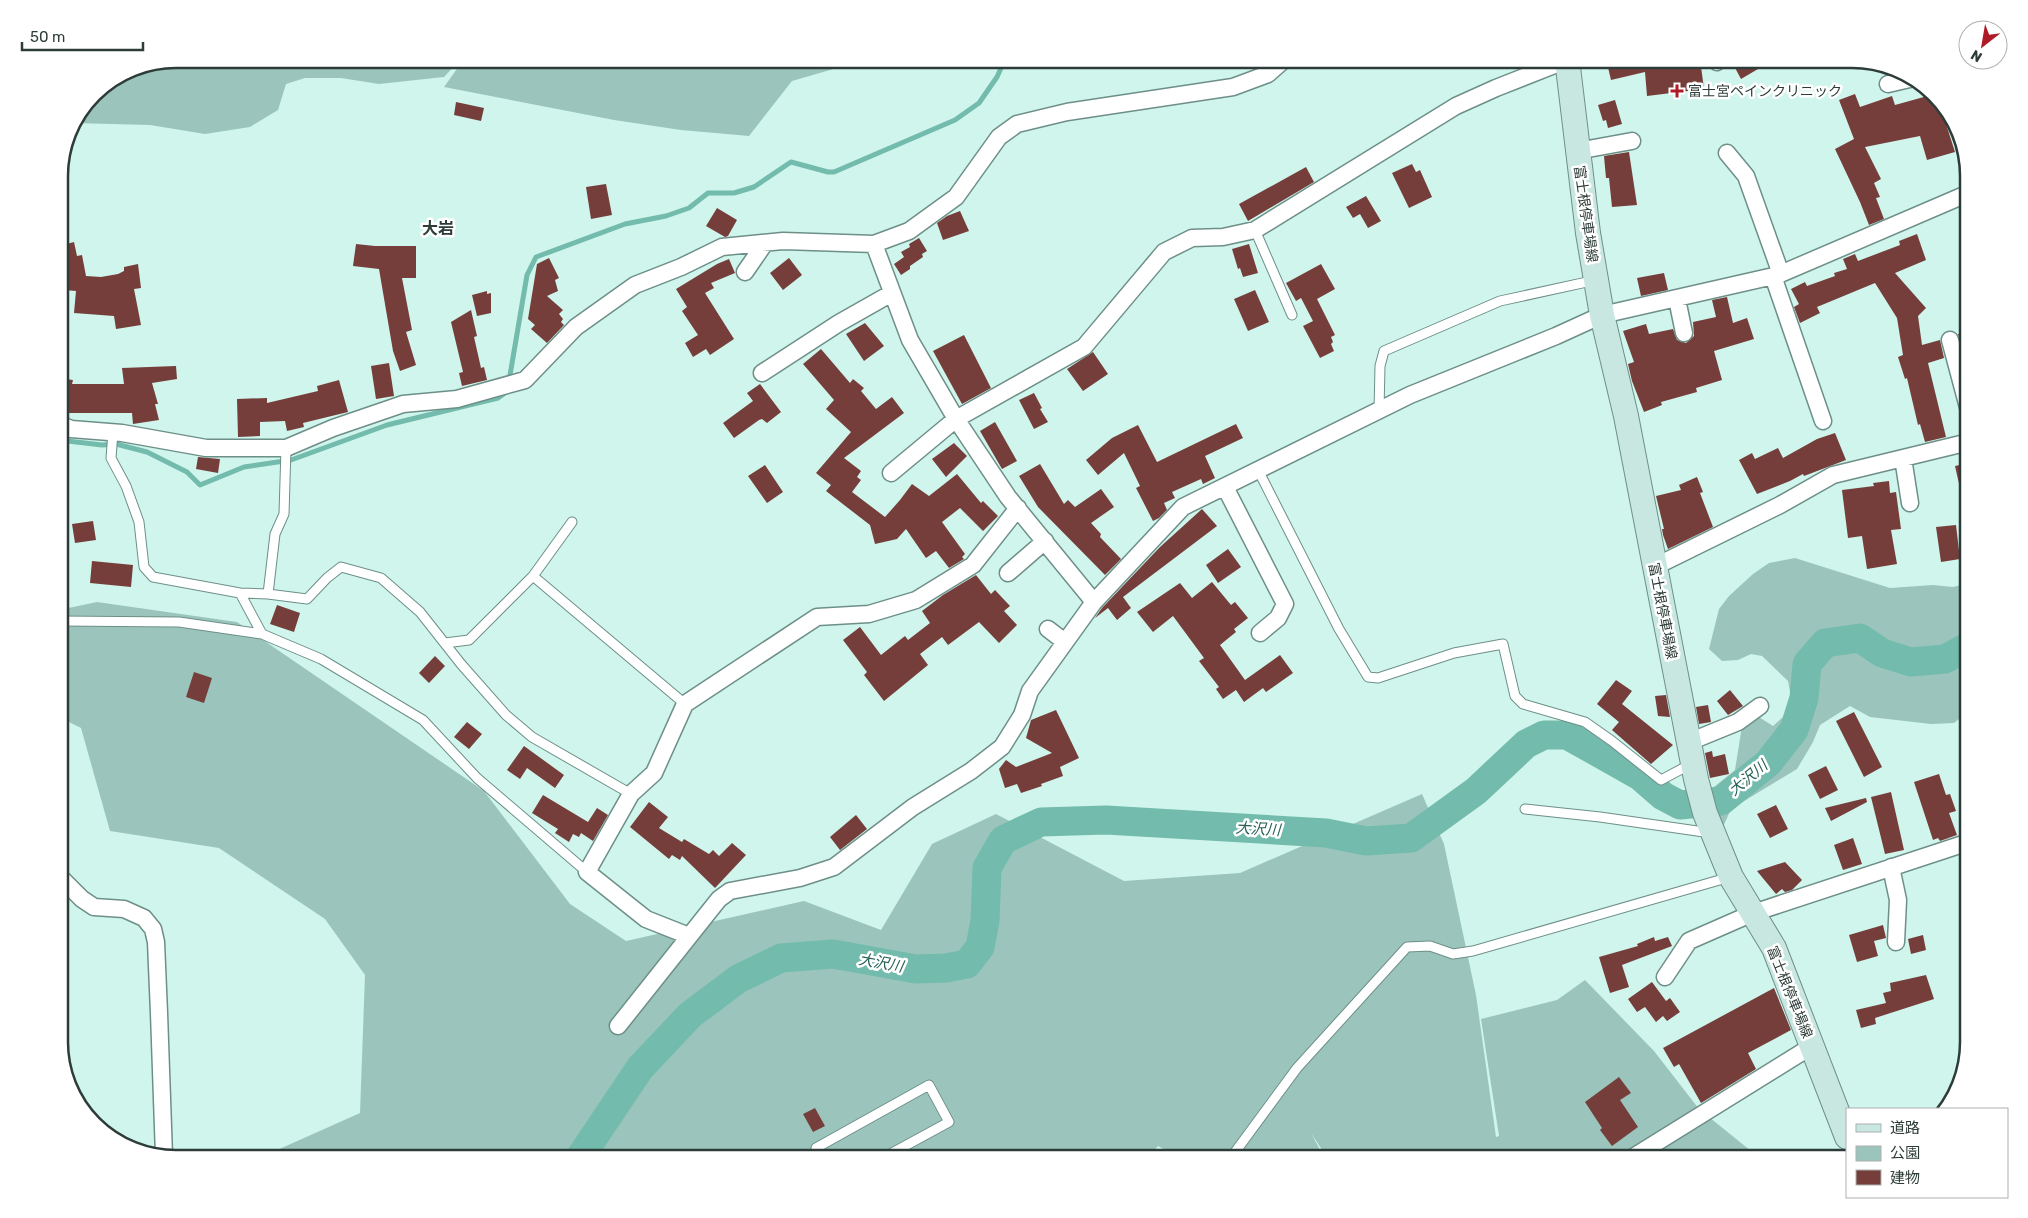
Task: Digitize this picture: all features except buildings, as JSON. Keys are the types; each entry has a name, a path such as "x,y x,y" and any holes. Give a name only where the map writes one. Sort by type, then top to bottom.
{"main road":[{"name":"富士根停車場線","path":"1568,67 1577,151 1602,315 1626,416 1693,762 1709,823 1731,877 1774,948 1846,1134"}],"street":[{"path":"68,428 113,432 206,448 286,448 333,428 403,404 457,399 525,380 576,327 635,285 681,267 722,247 783,240 874,244 909,231 956,197 999,137 1017,124 1067,112 1233,87 1268,74 1276,67"},
{"path":"891,473 956,419 1084,347 1164,252 1192,238 1223,237 1256,230 1456,106 1547,67"},
{"path":"1888,84 1903,81"},
{"path":"1577,151 1632,142"},
{"path":"1727,153 1746,176 1823,421"},
{"path":"618,1026 719,899 730,891 800,878 834,867 913,808 971,771 1002,747 1022,715 1030,691 1094,602 1183,508 1410,395 1556,336 1602,315 1777,275 1960,198"},
{"path":"745,272 765,243"},
{"path":"874,244 910,340 956,419 1008,496 1094,602"},
{"path":"762,373 840,323 892,293"},
{"path":"1677,299 1684,333"},
{"path":"1950,340 1960,358"},
{"path":"1654,567 1780,505 1833,476 1960,444"},
{"path":"1904,458 1910,503"},
{"path":"1225,487 1285,604 1278,618 1260,633"},
{"path":"689,936 646,919 587,872 630,794 654,773 685,704 817,617 869,614 916,600 973,565 1018,508"},
{"path":"1008,573 1045,541"},
{"path":"1048,629 1065,642"},
{"path":"1693,762 1738,722 1760,706"},
{"path":"1664,977 1689,941 1753,912 1960,845"},
{"path":"1891,868 1898,900 1896,942"},
{"path":"68,885 82,899 94,907 124,909 144,918 153,929 156,942 160,1013 164,1150"},
{"path":"1644,1150 1812,1046"}],"lane":[{"path":"1256,230 1292,315"},
{"path":"1379,411 1380,366 1384,351 1500,301 1596,280"},
{"path":"113,432 111,458 126,486 140,522 144,567 153,577 240,593 268,594 307,600 327,578 341,567 381,578 420,612 506,714 532,737 630,794"},
{"path":"268,594 275,534 284,514 286,448"},
{"path":"1258,470 1339,628 1368,677 1378,678 1454,653 1503,644 1515,696 1523,704 1584,722 1612,741 1661,780 1693,762"},
{"path":"445,643 469,640 533,576 572,522"},
{"path":"533,576 685,704"},
{"path":"240,593 262,634"},
{"path":"68,621 179,622 262,634 321,659 423,720 477,778 587,872"},
{"path":"1525,809 1600,817 1709,823"},
{"path":"1237,1150 1297,1068 1407,946 1430,946 1453,954 1473,951 1731,877"},
{"path":"817,1150 816,1148 929,1085 950,1122 898,1150"}],"green space":[{"path":"169,68 453,68 444,77 379,84 341,78 305,78 286,84 278,110 250,127 205,134 150,125 81,123 104,94 134,76 155,70"},
{"path":"458,68 838,68 792,81 749,136 681,130 614,120 444,87"},
{"path":"1795,558 1890,588 1960,585 1960,718 1954,723 1931,724 1870,717 1850,706 1820,725 1813,742 1797,769 1731,809 1723,827 1699,799 1735,770 1742,726 1751,712 1773,726 1793,708 1788,681 1762,656 1751,654 1738,660 1722,661 1709,649 1719,609 1729,596 1753,574 1769,563"},
{"path":"97,602 237,622 484,791 570,904 626,941 804,901 881,930 932,844 996,814 1124,881 1240,873 1422,794 1444,844 1476,995 1496,1137 1499,1136 1481,1019 1557,1000 1585,980 1654,1051 1699,1109 1750,1150 1322,1150 1311,1133 1320,1150 1166,1150 1158,1146 1154,1150 277,1150 360,1113 365,975 325,919 219,848 110,831 81,728 68,722 68,608"}],"waterway":[{"path":"509,381 527,275 536,257 625,224 666,216 689,208 708,193 734,193 754,187 791,162 834,172 955,120 979,103 1001,68"},
{"path":"68,441 102,445 116,444 147,452 187,472 200,485 244,467 291,460 387,425 498,398 505,393 506,389"},
{"name":"大沢川","path":"585,1150 640,1068 690,1015 738,979 781,958 833,954 916,969 946,968 967,964 980,947 985,921 987,868 1003,840 1041,822 1106,820 1326,833 1366,841 1411,838 1476,791 1526,744 1544,735 1567,735 1640,776 1663,796 1680,805 1721,801 1768,763 1794,730 1804,698 1807,664 1825,643 1860,638 1882,653 1911,662 1945,659 1960,651"}],"place":[{"name":"富士宮ペインクリニック","path":"1677,91"}],"district":[{"name":"大岩","path":"438,228"}]}
